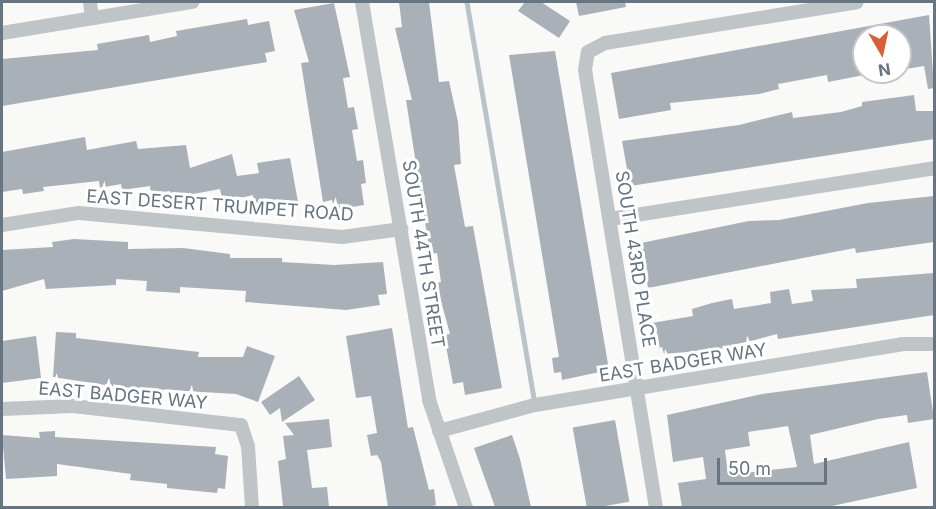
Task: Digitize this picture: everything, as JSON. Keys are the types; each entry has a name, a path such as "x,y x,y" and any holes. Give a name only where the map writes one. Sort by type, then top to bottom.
{"street":[{"path":"90,2 92,18"},
{"path":"2,33 192,2"},
{"name":"SOUTH 44TH STREET","path":"362,2 429,400 466,507"},
{"name":"SOUTH 43RD PLACE","path":"656,507 585,70 588,52 605,43 856,2"},
{"path":"610,219 934,168"},
{"name":"EAST DESERT TRUMPET ROAD","path":"2,225 79,213 342,237 401,229"},
{"name":"EAST BADGER WAY","path":"439,431 503,411 902,344 934,344"},
{"name":"EAST BADGER WAY","path":"2,409 73,406 241,425 248,446 252,507"}],"building":[{"path":"399,2 429,2 439,82 449,81 458,122 461,164 454,165 465,227 473,226 502,388 465,395 463,382 453,384 444,335 450,334 436,283 441,282 437,253 430,254 406,100 412,100 395,28 402,27"},
{"path":"525,2 541,2 570,21 559,38 518,11"},
{"path":"576,2 625,2 626,7 579,16"},
{"path":"334,3 350,77 343,78 348,108 354,107 358,129 352,130 357,161 363,160 366,183 361,184 364,205 334,210 332,200 323,202 301,63 309,62 294,10"},
{"path":"929,15 934,88 928,89 924,66 912,68 912,24 880,24"},
{"path":"247,19 248,25 269,21 275,51 265,53 267,62 2,106 2,59 98,50 97,44 149,35 150,42 177,36 176,31"},
{"path":"852,29 852,77 828,82 827,75 778,84 779,89 759,94 670,103 671,110 619,119 611,73"},
{"path":"555,51 609,370 562,380 561,372 554,373 552,358 559,357 509,55"},
{"path":"914,95 916,111 934,111 934,139 630,186 622,141 739,125 792,112 793,118 841,112 862,106 862,102"},
{"path":"85,137 87,150 136,141 138,149 186,145 190,168 232,154 237,176 259,173 257,163 290,158 298,202 254,204 253,195 223,202 220,189 172,198 170,191 151,194 150,186 122,190 121,184 100,188 99,181 43,187 44,191 23,194 22,189 2,192 2,152"},
{"path":"934,196 934,242 856,253 855,248 648,288 641,243 749,221 779,220 868,203"},
{"path":"74,239 128,242 128,249 183,248 230,254 230,258 282,258 282,262 334,265 383,262 387,294 378,295 380,305 346,310 245,302 246,291 180,287 180,293 146,291 147,281 116,279 116,285 46,289 44,279 2,291 2,250 53,247 52,242"},
{"path":"934,273 934,315 778,339 777,334 720,349 664,354 662,347 657,348 652,323 693,316 692,309 712,303 732,299 734,309 771,303 770,292 789,289 792,304 813,301 811,290 857,288 856,279"},
{"path":"392,328 408,428 413,427 429,490 434,489 436,505 428,507 388,507 381,462 377,455 371,456 367,435 377,433 371,396 356,398 346,336"},
{"path":"56,332 76,333 76,338 199,352 198,357 243,357 247,346 275,356 258,402 236,394 118,387 53,377"},
{"path":"36,336 41,378 2,383 2,341"},
{"path":"927,372 934,419 908,423 907,415 878,419 810,435 814,464 909,442 917,488 827,507 682,507 678,483 706,479 703,457 673,462 667,415 762,394","holes":["788,426 797,467 728,475 725,450 750,446 748,432"]},
{"path":"299,376 315,400 282,422 280,408 270,415 261,402"},
{"path":"329,419 332,447 307,450 312,488 327,487 329,507 283,506 278,461 286,459 283,436 294,435 285,423"},
{"path":"615,420 629,502 587,508 573,427"},
{"path":"55,431 55,437 216,447 215,454 228,456 225,489 218,488 217,493 167,488 167,484 130,480 131,474 57,464 57,476 6,479 2,435 40,438 39,432"},
{"path":"512,435 531,507 495,507 474,448"}],"waterway":[{"path":"467,2 535,403"}]}
